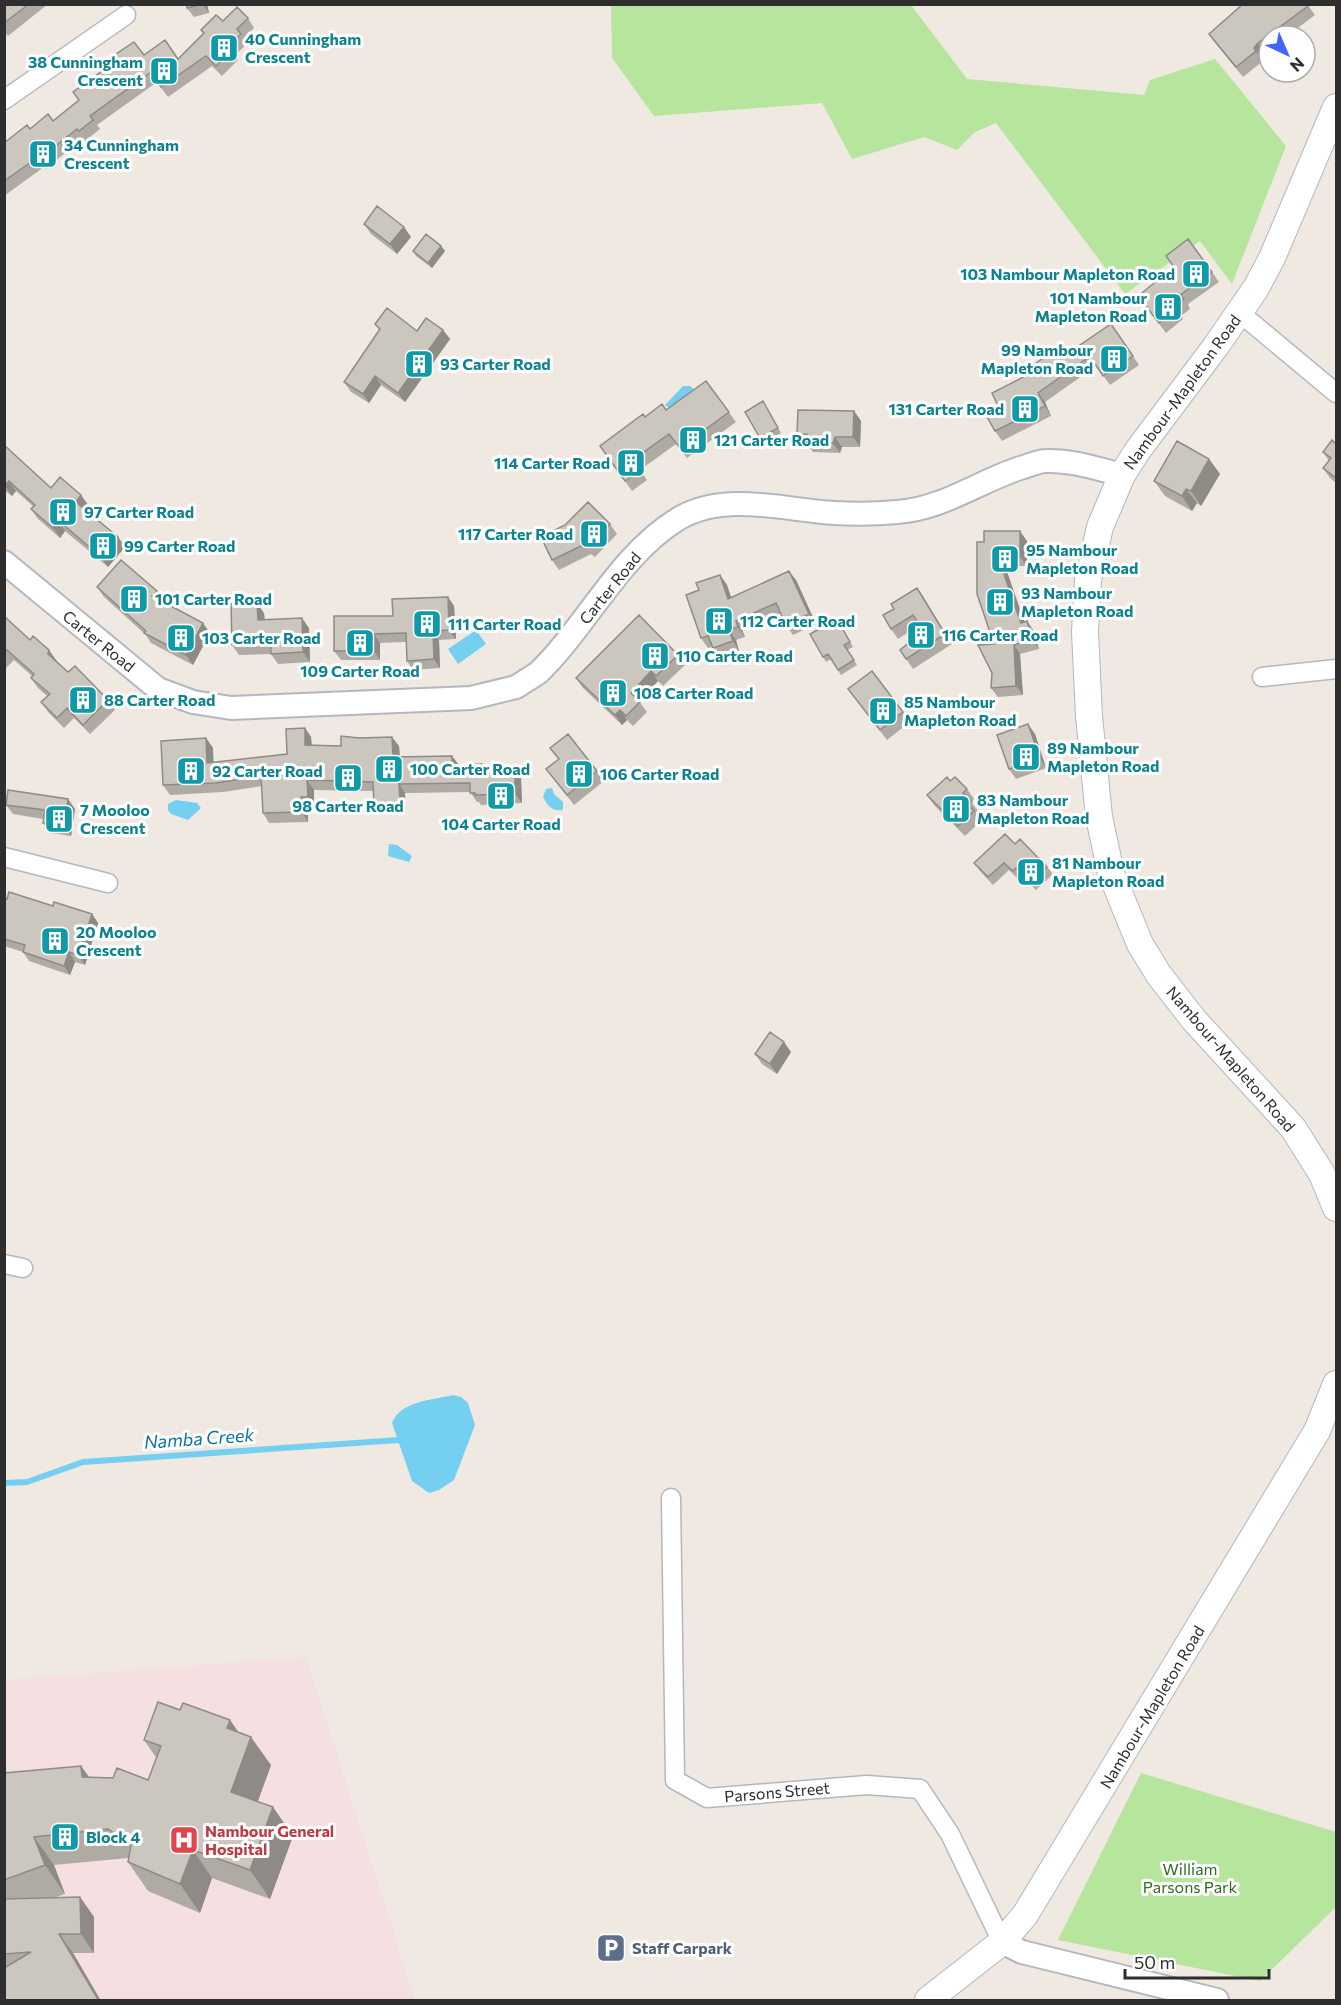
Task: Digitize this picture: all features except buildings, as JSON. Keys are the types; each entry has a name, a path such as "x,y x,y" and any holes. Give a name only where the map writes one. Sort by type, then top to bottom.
{"main road":[{"name":"Nambour-Mapleton Road","path":"1336,107 1272,258 1240,313 1148,436 1122,475 1098,535 1088,580 1085,632 1089,716 1099,817 1111,873 1138,941 1159,975 1194,1020 1293,1128 1322,1174 1336,1208"},
{"name":"Nambour-Mapleton Road","path":"928,2001 1002,1942 1025,1915 1317,1431 1336,1383"}],"street":[{"path":"4,100 126,15"},
{"path":"1240,313 1336,393"},
{"name":"Carter Road","path":"4,562 158,688 193,702 231,708 461,699 500,693 516,687 538,673 560,651 649,541 680,518 705,509 732,504 833,513 874,514 916,510 944,502 982,482 1045,460 1077,464 1122,475"},
{"path":"1262,677 1336,669"},
{"path":"4,857 108,883"},
{"path":"4,1264 23,1268"},
{"name":"Parsons Street","path":"671,1498 675,1780 707,1798 867,1785 920,1789 950,1834 1002,1942"},
{"path":"1002,1942 1022,1952 1217,2001"}],"shaded area":[{"name":"Nambour General Hospital","path":"306,1657 415,2000 5,2000 5,1680"}],"green space":[{"path":"611,5 911,5 967,79 1144,95 1150,80 1215,59 1286,146 1232,284 1200,241 1125,294 996,123 975,132 957,150 924,137 852,159 822,103 654,116 612,58"},
{"name":"William Parsons Park","path":"1141,1773 1336,1832 1336,1907 1260,1981 1058,1940"}],"water":[{"path":"683,386 690,386 695,390 672,410 665,405"},
{"path":"476,630 486,644 458,664 448,649"},
{"path":"552,788 554,794 563,802 563,810 550,807 543,797 546,789"},
{"path":"176,800 197,803 201,808 188,820 171,814 168,810 168,804"},
{"path":"389,844 397,845 412,856 409,862 388,856"},
{"path":"453,1395 461,1397 468,1403 475,1425 454,1480 439,1490 429,1493 412,1481 392,1423 402,1410 410,1406"}],"waterway":[{"name":"Namba Creek","path":"4,1483 27,1482 83,1462 399,1440"}],"place":[{"name":"40 Cunningham Crescent","path":"224,48"},
{"name":"38 Cunningham Crescent","path":"164,71"},
{"name":"34 Cunningham Crescent","path":"43,154"},
{"name":"103 Nambour Mapleton Road","path":"1196,274"},
{"name":"101 Nambour Mapleton Road","path":"1168,307"},
{"name":"99 Nambour Mapleton Road","path":"1114,359"},
{"name":"93 Carter Road","path":"419,364"},
{"name":"131 Carter Road","path":"1025,409"},
{"name":"121 Carter Road","path":"693,440"},
{"name":"114 Carter Road","path":"631,463"},
{"name":"97 Carter Road","path":"63,512"},
{"name":"117 Carter Road","path":"594,534"},
{"name":"99 Carter Road","path":"103,546"},
{"name":"95 Nambour Mapleton Road","path":"1005,559"},
{"name":"101 Carter Road","path":"134,599"},
{"name":"93 Nambour Mapleton Road","path":"1000,602"},
{"name":"112 Carter Road","path":"719,621"},
{"name":"111 Carter Road","path":"427,624"},
{"name":"116 Carter Road","path":"921,635"},
{"name":"103 Carter Road","path":"181,638"},
{"name":"109 Carter Road","path":"360,643"},
{"name":"110 Carter Road","path":"655,656"},
{"name":"108 Carter Road","path":"613,693"},
{"name":"88 Carter Road","path":"83,700"},
{"name":"85 Nambour Mapleton Road","path":"883,711"},
{"name":"89 Nambour Mapleton Road","path":"1026,757"},
{"name":"100 Carter Road","path":"389,769"},
{"name":"92 Carter Road","path":"191,771"},
{"name":"106 Carter Road","path":"579,774"},
{"name":"98 Carter Road","path":"348,778"},
{"name":"104 Carter Road","path":"501,796"},
{"name":"83 Nambour Mapleton Road","path":"956,809"},
{"name":"7 Mooloo Crescent","path":"59,819"},
{"name":"81 Nambour Mapleton Road","path":"1031,872"},
{"name":"20 Mooloo Crescent","path":"55,941"},
{"name":"Block 4","path":"65,1837"},
{"name":"Nambour General Hospital","path":"184,1840"},
{"name":"Staff Carpark","path":"611,1948"}]}
